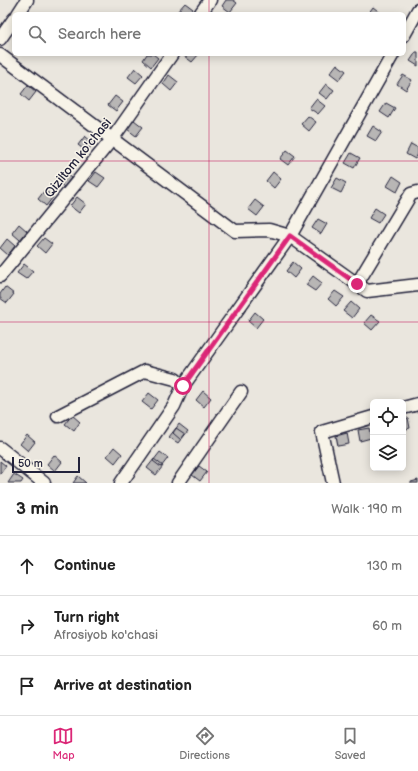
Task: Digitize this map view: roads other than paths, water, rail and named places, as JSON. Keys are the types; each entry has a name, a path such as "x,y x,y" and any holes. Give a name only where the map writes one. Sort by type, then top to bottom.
{"street":[{"path":"19,12 28,0"},
{"path":"201,12 210,0"},
{"path":"406,31 418,10"},
{"path":"0,39 12,22"},
{"path":"0,55 113,138 235,231 269,230 290,236 368,291 418,285"},
{"name":"Qiziltom ko'chasi","path":"0,276 113,138 171,56"},
{"path":"121,483 174,406 183,386 290,236 392,56"},
{"path":"357,284 411,194 418,192"},
{"path":"58,416 144,371 175,379 183,386"},
{"path":"178,483 240,392"},
{"path":"406,407 418,404"},
{"path":"334,483 322,432 370,418"},
{"path":"0,448 44,483"}]}
